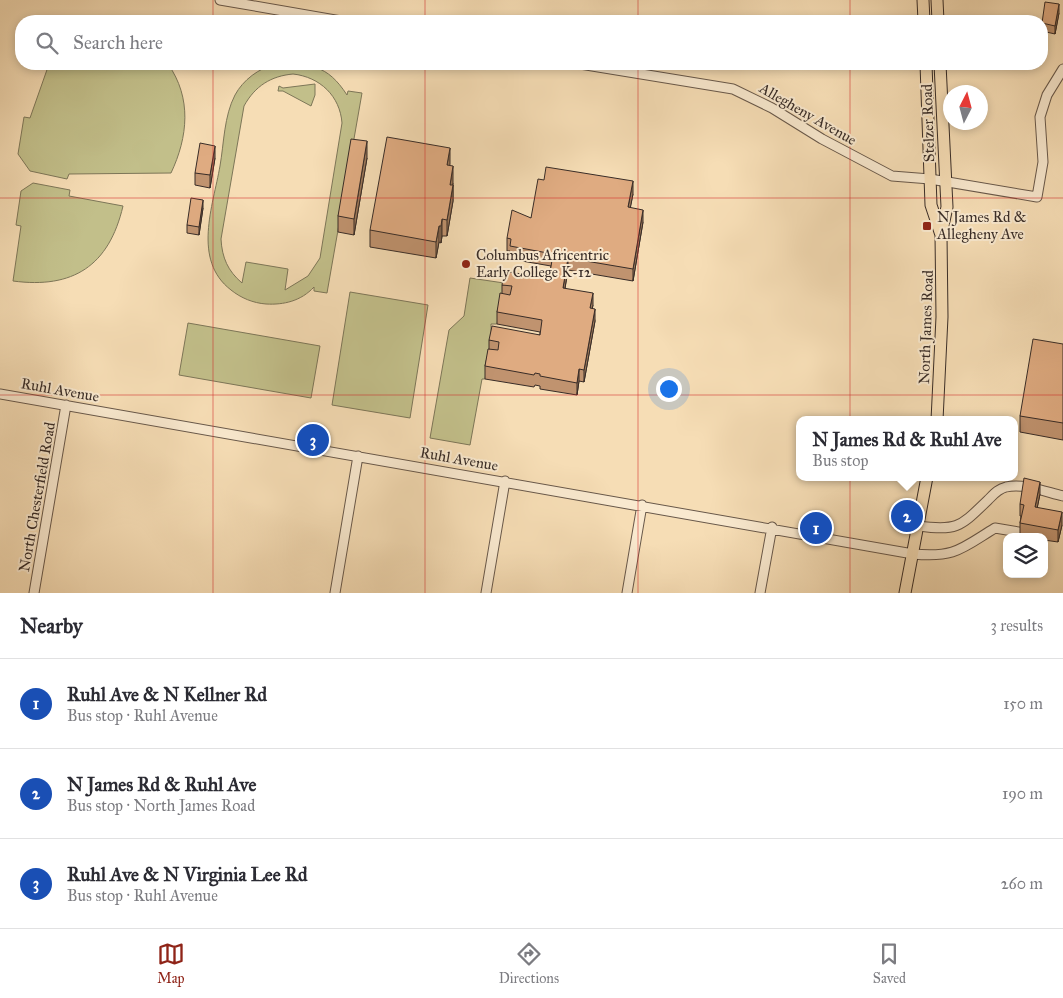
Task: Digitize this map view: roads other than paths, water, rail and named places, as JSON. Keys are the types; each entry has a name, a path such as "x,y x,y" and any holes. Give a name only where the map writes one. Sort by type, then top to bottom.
{"main road":[{"path":"923,0 924,15"},
{"path":"937,0 938,15"},
{"name":"Stelzer Road","path":"926,70 930,179"},
{"name":"Stelzer Road","path":"940,70 945,182"},
{"name":"North James Road","path":"930,179 932,213 941,235"},
{"name":"North James Road","path":"936,416 942,310 941,235 946,216 945,182"},
{"path":"905,593 926,481"}],"street":[{"path":"220,0 242,2 310,15"},
{"path":"930,179 1037,197 1043,162 1040,127 1042,108 1063,69"},
{"name":"Allegheny Avenue","path":"617,70 733,89 772,108 822,139 892,176 930,179"},
{"name":"Ruhl Avenue","path":"0,394 913,554 938,556 951,554 963,549 995,528 1027,533"},
{"name":"North Chesterfield Road","path":"34,593 66,405"},
{"path":"335,593 358,456"},
{"path":"486,593 505,481"},
{"path":"918,526 953,528 964,522 999,489 1009,486 1020,486 1063,496"},
{"path":"627,593 642,505"},
{"path":"760,593 772,528"}],"place":[{"name":"N James Rd & Allegheny Ave","path":"927,226"},
{"name":"Columbus Africentric Early College K-12","path":"466,264"},
{"name":"Ruhl Ave & N Virginia Lee Rd","path":"313,440"},
{"name":"N James Rd & Ruhl Ave","path":"907,516"},
{"name":"Ruhl Ave & N Kellner Rd","path":"816,528"}]}
